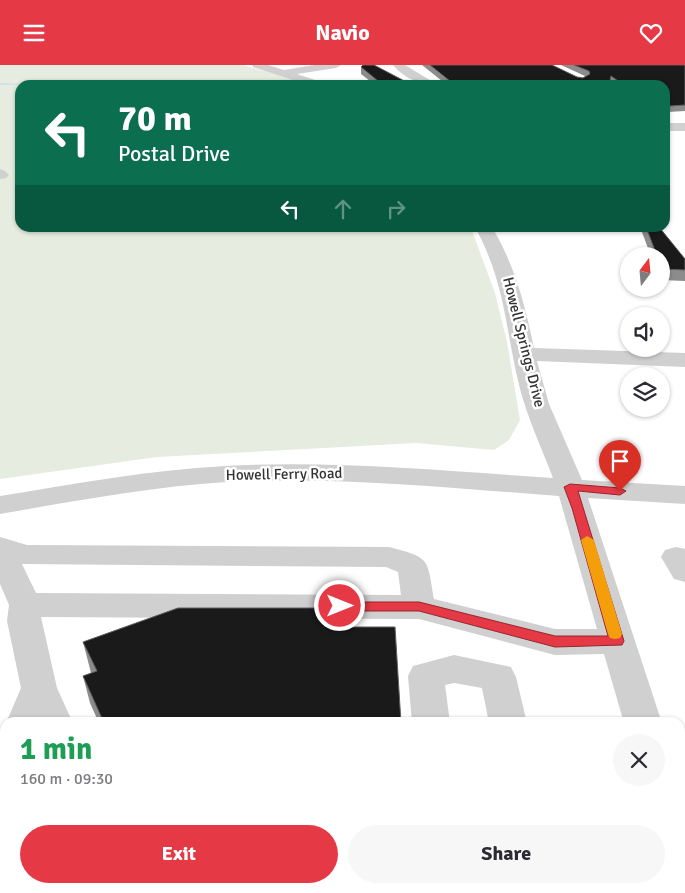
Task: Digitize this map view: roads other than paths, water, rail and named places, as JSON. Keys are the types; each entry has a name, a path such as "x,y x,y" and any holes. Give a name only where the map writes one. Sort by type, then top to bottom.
{"street":[{"path":"257,65 306,80"},
{"path":"284,72 336,65"},
{"path":"398,65 421,80"},
{"path":"670,127 685,127"},
{"name":"Howell Springs Drive","path":"486,232 495,245 504,266 520,320 533,390 578,508 641,717"},
{"path":"525,354 685,360"},
{"name":"Howell Ferry Road","path":"0,505 155,480 257,473 363,474 685,495"},
{"path":"0,513 0,543"},
{"path":"0,547 27,555 389,557 413,566 419,607"},
{"path":"0,547 25,605 24,621 39,688 52,717"},
{"path":"25,605 419,607 555,642 617,641"},
{"path":"430,717 426,676 454,669 498,677 507,717"},
{"path":"27,717 39,688"}],"waterway":[{"path":"0,84 15,85"}]}
